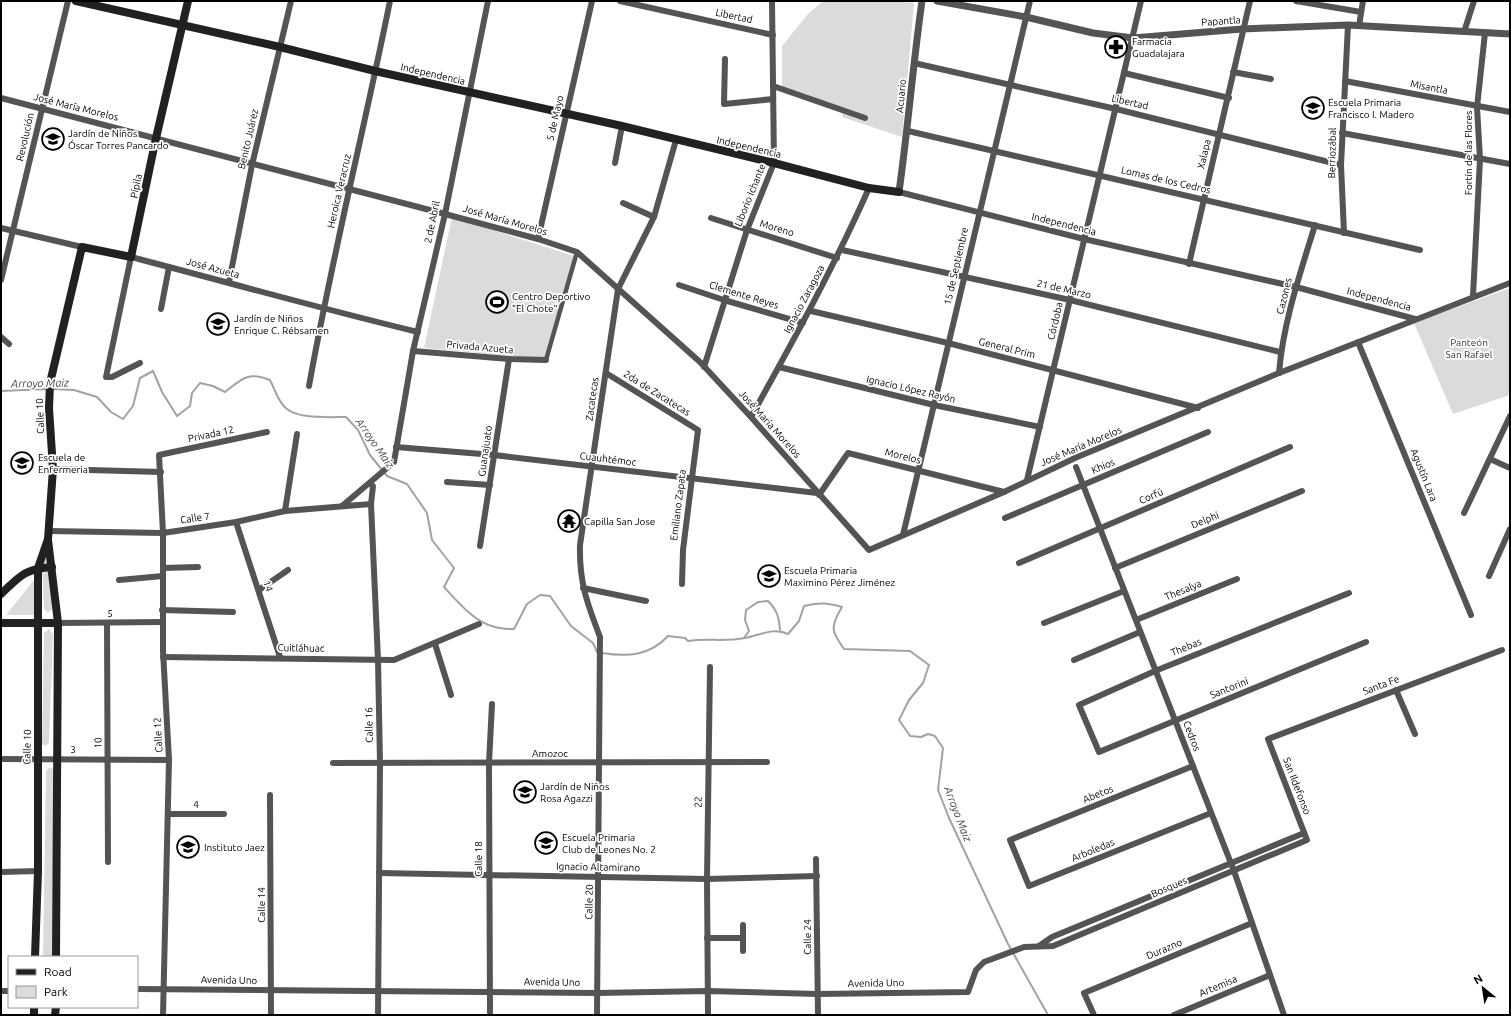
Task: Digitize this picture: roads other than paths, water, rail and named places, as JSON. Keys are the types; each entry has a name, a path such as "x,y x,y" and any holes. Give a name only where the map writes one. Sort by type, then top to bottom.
{"main road":[{"name":"Independencia","path":"76,1 182,24 469,93 622,126 869,188 899,192"},
{"name":"Pípila","path":"131,257 156,138 188,1"},
{"name":"José Azueta","path":"82,247 131,257"},
{"name":"Calle 10","path":"56,956 58,623 48,535 53,469 49,408 50,383 82,247"},
{"name":"Calle 10","path":"35,956 38,872 38,568 48,535"},
{"path":"1,594 24,573 38,568 52,567"},
{"path":"1,623 58,623"}],"street":[{"name":"Revolución","path":"1,280 14,232 68,1"},
{"name":"Benito Juárez","path":"229,282 252,165 291,1"},
{"name":"Heroica Veracruz","path":"309,386 322,309 350,190 390,1"},
{"name":"2 de Abril","path":"396,447 413,351 445,214 488,1"},
{"name":"5 de Mayo","path":"538,239 592,1"},
{"name":"Libertad","path":"620,1 773,34"},
{"name":"Liborio Ichante","path":"704,366 747,230 774,163 772,1"},
{"name":"Acuario","path":"899,192 908,130 914,63 922,1"},
{"name":"Papantla","path":"937,1 1026,17 1094,33 1132,38 1242,29 1348,25 1510,34"},
{"name":"15 de Septiembre","path":"903,535 1030,1"},
{"name":"Córdoba","path":"1027,480 1141,1"},
{"name":"Xalapa","path":"1189,264 1219,134 1229,98 1242,29 1250,1"},
{"path":"1296,1 1361,12"},
{"path":"1360,26 1363,1"},
{"path":"1464,32 1474,1"},
{"name":"Berriozábal","path":"1344,232 1341,165 1348,25"},
{"name":"Fortín de las Flores","path":"1473,296 1480,159 1477,107 1485,33"},
{"path":"725,59 724,104 773,99"},
{"name":"Libertad","path":"914,63 1116,109 1341,165"},
{"path":"1233,72 1271,79"},
{"path":"1124,73 1229,98"},
{"name":"Misantla","path":"1345,81 1510,112"},
{"path":"773,86 865,118"},
{"name":"José María Morelos","path":"1,98 42,110 156,138 252,165 445,214 538,239 578,252 704,366 869,550 1004,492 1075,458 1279,373 1473,296 1510,283"},
{"path":"615,163 622,126"},
{"name":"Lomas de los Cedros","path":"908,130 1420,250"},
{"path":"1342,133 1510,164"},
{"name":"Zacatecas","path":"601,668 600,637 583,588 579,567 580,544 593,467 618,289 654,217 676,140"},
{"name":"Ignacio Zaragoza","path":"751,417 811,310 842,250 869,188"},
{"name":"Independencia","path":"899,192 979,214 1189,264 1296,286 1415,319"},
{"path":"623,204 654,217"},
{"name":"Moreno","path":"711,218 837,258"},
{"name":"Cazones","path":"1279,373 1280,352 1296,286 1315,225"},
{"name":"José Azueta","path":"1,228 82,247"},
{"name":"21 de Marzo","path":"842,250 1070,300 1280,352"},
{"path":"546,360 578,252"},
{"name":"José Azueta","path":"131,257 229,282 322,309 418,332"},
{"name":"Pípila","path":"131,257 106,377 112,377 140,363"},
{"path":"161,309 169,267"},
{"name":"Clemente Reyes","path":"679,285 803,324"},
{"name":"General Prim","path":"811,310 948,343 1198,408"},
{"path":"1,336 9,344"},
{"name":"Agustín Lara","path":"1358,342 1471,615"},
{"name":"Privada Azueta","path":"413,351 509,360 546,360"},
{"name":"Guanajuato","path":"480,546 509,360"},
{"name":"Ignacio López Rayón","path":"779,367 934,406 1040,427"},
{"name":"2da de Zacatecas","path":"606,373 698,430"},
{"path":"1464,513 1510,416"},
{"name":"Emiliano Zapata","path":"682,584 682,550 690,478 698,430"},
{"name":"Privada 12","path":"159,455 267,432"},
{"name":"Khios","path":"1005,518 1208,432"},
{"path":"285,511 297,434"},
{"path":"342,506 394,462 396,447"},
{"name":"Cuauhtémoc","path":"396,447 494,455 818,494"},
{"name":"Corfú","path":"1019,563 1290,447"},
{"name":"Morelos","path":"818,494 848,453 1004,492"},
{"name":"Calle 12","path":"159,455 163,533 163,657 169,760 169,814 163,1015"},
{"path":"1490,459 1510,468"},
{"name":"Cedros","path":"1076,467 1233,868 1284,1015"},
{"path":"53,469 161,472"},
{"name":"Calle 16","path":"371,482 378,660 380,763 378,1015"},
{"path":"446,482 490,485"},
{"name":"Delphi","path":"1115,568 1302,491"},
{"name":"Calle 7","path":"48,535 163,533 236,522 285,511 372,504"},
{"name":"14","path":"236,522 280,657"},
{"path":"1489,576 1510,530"},
{"path":"163,568 198,566"},
{"path":"259,590 288,570"},
{"path":"119,580 163,576"},
{"name":"Thesalya","path":"1136,620 1238,579"},
{"path":"583,588 646,601"},
{"path":"1044,623 1124,591"},
{"name":"Thebas","path":"1099,752 1079,705 1156,671 1349,593"},
{"path":"162,610 234,612"},
{"name":"5","path":"58,623 162,622"},
{"name":"10","path":"106,623 108,862"},
{"name":"Cuitláhuac","path":"163,657 280,657 394,660 479,624"},
{"path":"1074,660 1140,632"},
{"name":"Santorini","path":"1099,752 1366,642"},
{"path":"434,644 451,695"},
{"name":"Santa Fe","path":"1268,739 1502,650"},
{"name":"22","path":"708,1015 707,879 710,667"},
{"name":"Calle 20","path":"597,1015 601,668"},
{"path":"1396,690 1415,734"},
{"name":"Calle 18","path":"490,1015 488,876 489,763 492,704"},
{"name":"San Ildefonso","path":"1268,739 1307,840"},
{"name":"3","path":"1,759 169,760"},
{"name":"Amozoc","path":"333,763 767,762"},
{"name":"Abetos","path":"1010,840 1193,766"},
{"name":"Calle 14","path":"270,795 271,1015"},
{"name":"Arboledas","path":"1010,840 1029,886 1211,813"},
{"name":"4","path":"169,814 224,814"},
{"name":"Bosques","path":"968,992 976,970 984,962 1024,947 1053,946 1233,868 1304,834"},
{"name":"Bosques","path":"1233,868 1307,840"},
{"name":"Calle 24","path":"816,859 818,1015"},
{"path":"1,872 38,872"},
{"name":"Ignacio Altamirano","path":"379,873 707,879 817,876"},
{"name":"Durazno","path":"1094,1015 1084,993 1252,923"},
{"path":"743,925 743,951"},
{"path":"708,938 742,938"},
{"name":"Artemisa","path":"1174,1015 1270,975"},
{"name":"Avenida Uno","path":"138,989 597,993 708,991 818,994 968,992"}],"waterway":[{"name":"Arroyo Maiz","path":"52,389 74,390 97,397 111,412 123,419 133,406 140,378 153,371 162,392 177,416 190,406 192,393 200,383 213,386 225,392 241,380 250,376 262,377 270,380 277,396 288,410 312,417 346,417 358,430 370,455 387,476 407,484 427,513 432,540 454,568 444,587 461,605 480,621 500,628 514,629 527,604 540,595 550,596 571,626 593,643 597,652"},
{"name":"Arroyo Maiz","path":"1,391 48,389"},
{"name":"Arroyo Maiz","path":"744,638 749,631 745,620 746,610 758,602 768,601 771,604 777,614 780,630"},
{"name":"Arroyo Maiz","path":"602,653 620,655 638,654 654,648 668,636 685,638 688,641 738,639 772,631 788,634 799,621 804,606 823,604 842,607 835,619 834,633 844,649 910,651 929,665 923,683 909,700 899,720 910,736 921,737 928,734 935,736 943,748 938,790 949,818 1008,944 1048,1015"}],"place":[{"name":"Farmacia Guadalajara","path":"1116,47"},
{"name":"Escuela Primaria Francisco I. Madero","path":"1313,108"},
{"name":"Jardín de Niños Óscar Torres Pancardo","path":"53,139"},
{"name":"Centro Deportivo \"El Chote\"","path":"497,302"},
{"name":"Jardín de Niños Enrique C. Rébsamen","path":"218,324"},
{"name":"Escuela de Enfermeria","path":"22,463"},
{"name":"Capilla San Jose","path":"569,521"},
{"name":"Escuela Primaria Maximino Pérez Jiménez","path":"769,576"},
{"name":"Jardín de Niños Rosa Agazzi","path":"525,792"},
{"name":"Escuela Primaria Club de Leones No. 2","path":"546,843"},
{"name":"Instituto Jaez","path":"188,847"}],"park label":[{"name":"Panteón San Rafael","path":"1469,348"}]}
